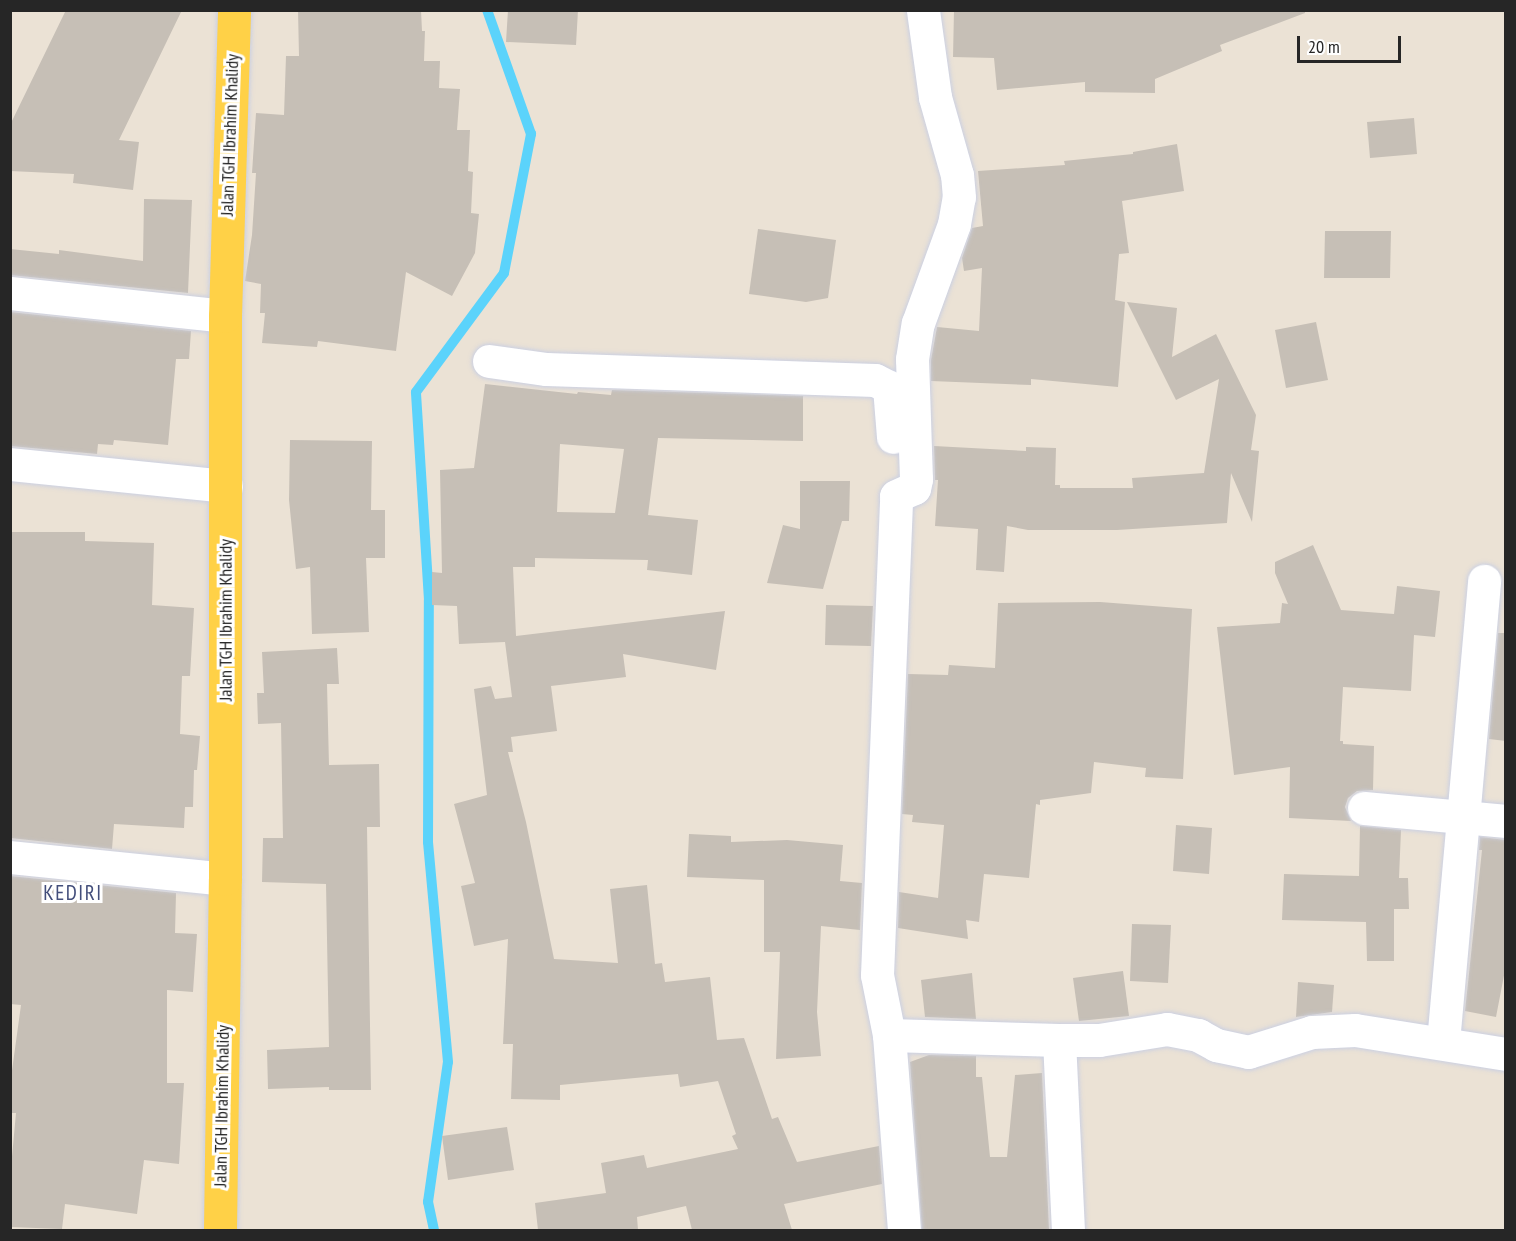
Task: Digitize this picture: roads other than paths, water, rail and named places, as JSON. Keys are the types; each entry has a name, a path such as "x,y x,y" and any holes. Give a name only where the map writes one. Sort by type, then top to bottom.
{"main road":[{"name":"Jalan TGH Ibrahim Khalidy","path":"220,1230 225,879 225,316 234,10"}],"street":[{"path":"896,496 914,488 916,479 912,359 918,322 954,224 959,197 957,175 935,97 923,10"},
{"path":"10,293 225,316"},
{"path":"489,361 546,369 875,380 889,387 896,496 877,975 880,1002 889,1035 904,1230"},
{"path":"10,464 226,486"},
{"path":"1443,1042 1484,581"},
{"path":"1364,808 1506,821"},
{"path":"10,857 225,879"},
{"path":"889,1035 1099,1040 1167,1029 1198,1035 1216,1045 1248,1052 1312,1032 1355,1030 1443,1042 1506,1054"},
{"path":"1059,1040 1068,1230"}],"waterway":[{"path":"434,1230 428,1202 448,1062 428,842 429,600 416,392 504,273 531,134 487,10"}],"district":[{"name":"KEDIRI","path":"73,893"}]}
